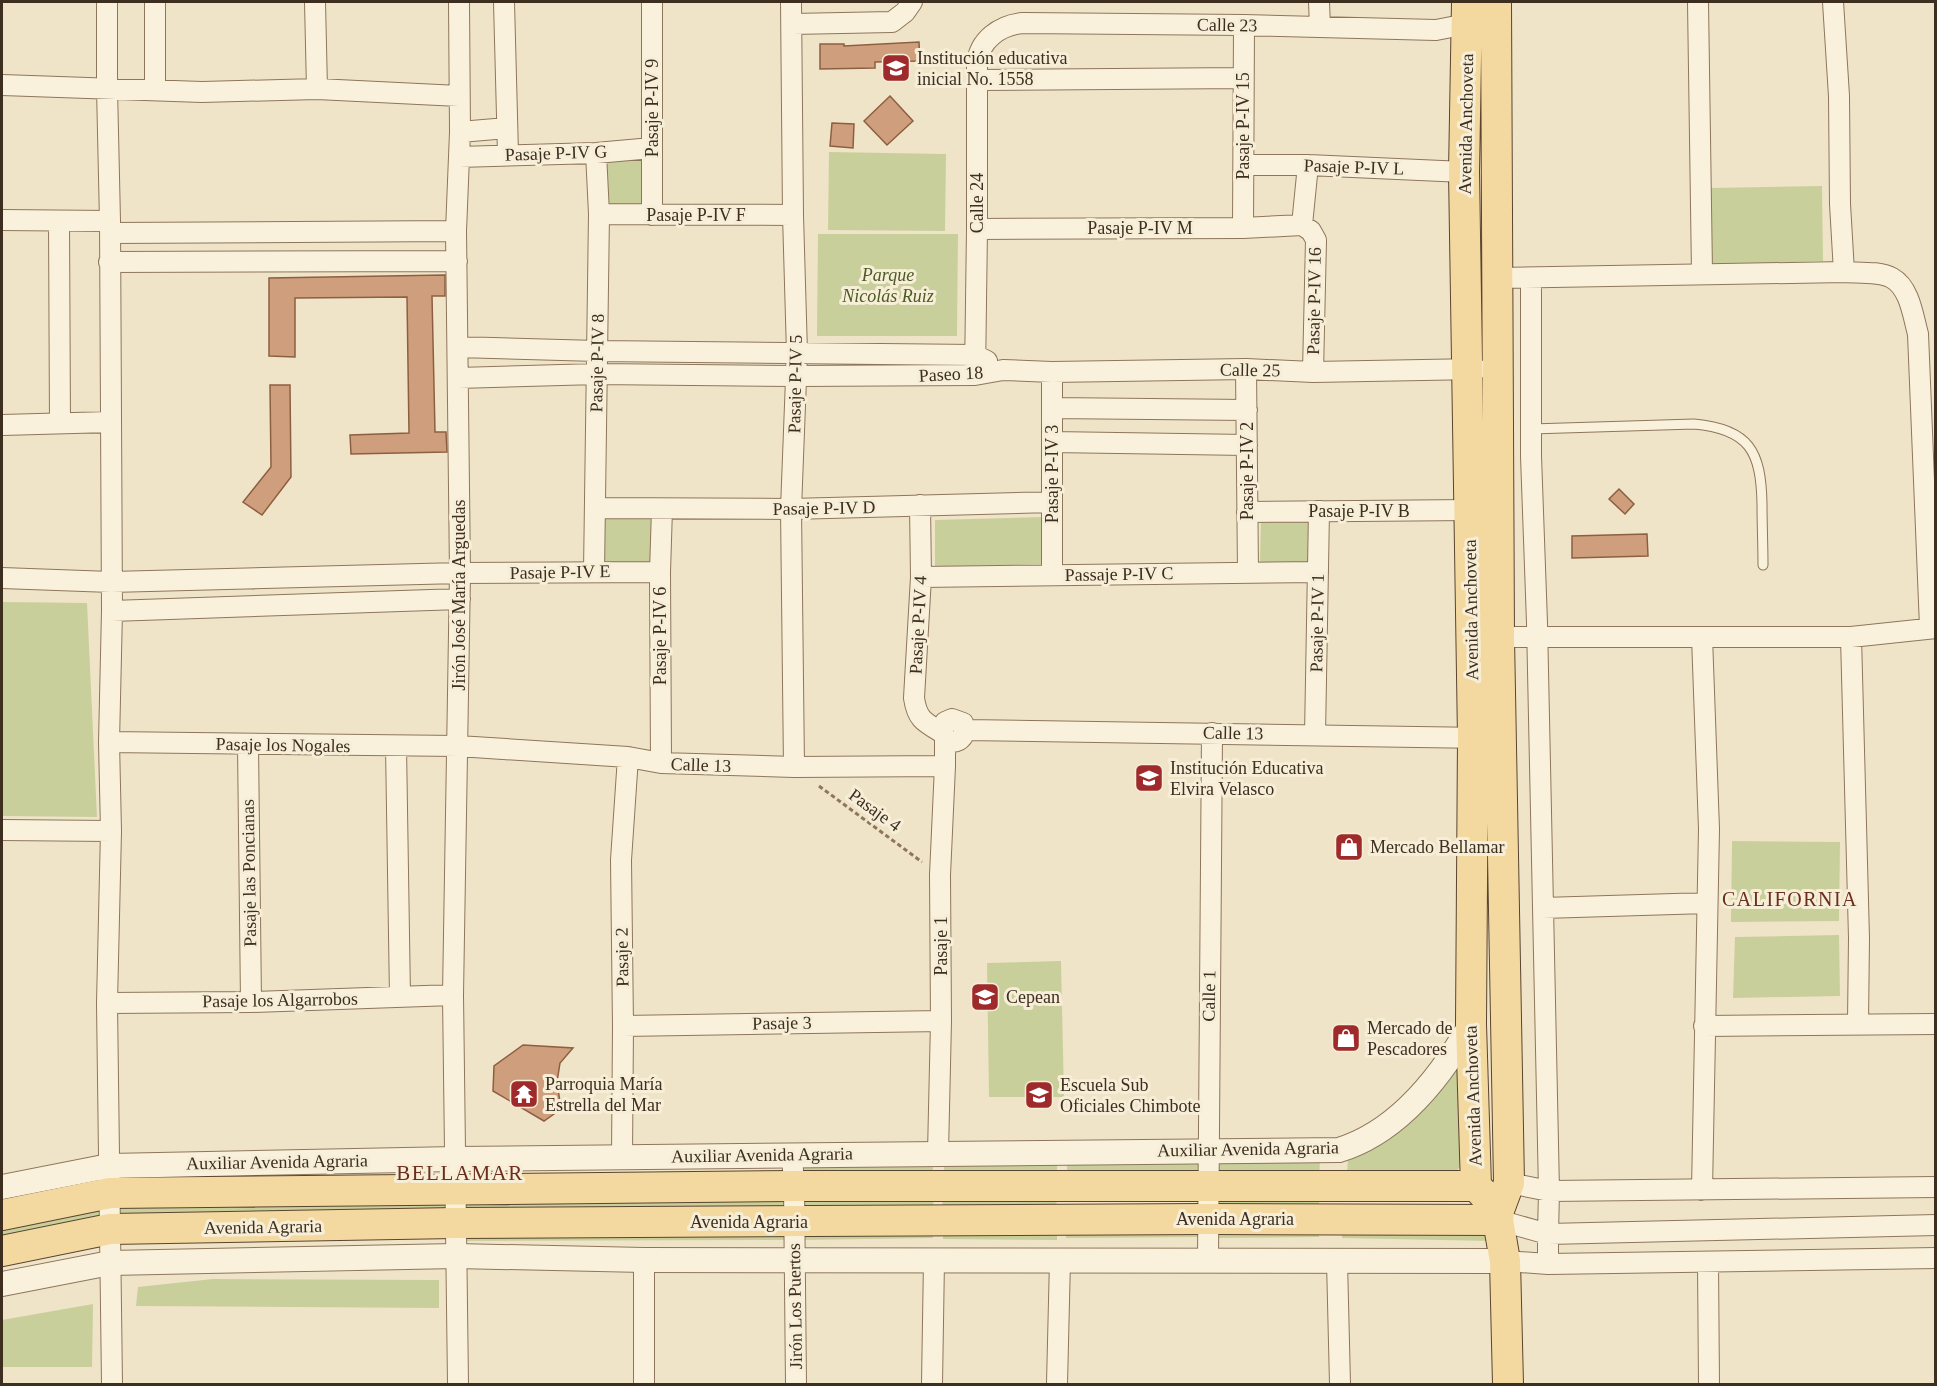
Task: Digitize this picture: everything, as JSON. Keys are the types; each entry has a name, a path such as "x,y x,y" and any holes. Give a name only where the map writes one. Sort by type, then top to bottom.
{"main road":[{"name":"Avenida Anchoveta","path":"1496,2 1499,636 1487,738 1471,1024 1476,1186 1502,1204"},
{"name":"Avenida Anchoveta","path":"1467,13 1464,172 1470,510 1487,738 1508,1384"},
{"name":"Avenida Agraria","path":"2,1215 110,1179 455,1189 794,1186 1476,1186"},
{"name":"Avenida Agraria","path":"2,1251 110,1229 455,1223 1208,1219 1502,1204"}],"street":[{"path":"107,2 112,610 109,742 111,831 107,1003 112,1384"},
{"path":"154,90 155,2"},
{"path":"315,2 317,88"},
{"name":"Jirón José María Arguedas","path":"458,1384 453,996 460,599 456,231 460,132 459,2"},
{"path":"504,2 508,154"},
{"name":"Pasaje P-IV 9","path":"652,2 652,215"},
{"name":"Pasaje P-IV 5","path":"791,2 797,353 791,509 794,767"},
{"path":"792,24 892,22 905,12 912,2"},
{"path":"1319,2 1320,27"},
{"path":"1698,2 1702,273"},
{"path":"1833,2 1839,96 1840,204 1844,272"},
{"name":"Calle 23","path":"991,36 1003,28 1023,23 1436,30 1467,13"},
{"name":"Pasaje P-IV 15","path":"1243,228 1244,25"},
{"name":"Calle 24","path":"975,375 978,53 991,36"},
{"path":"977,80 1243,78"},
{"path":"2,85 202,92 317,88 459,96"},
{"path":"460,132 507,128"},
{"name":"Pasaje P-IV G","path":"459,156 596,153 652,148"},
{"name":"Pasaje P-IV 8","path":"594,572 599,214 596,153"},
{"name":"Pasaje P-IV L","path":"1244,165 1308,165 1464,172"},
{"name":"Pasaje P-IV 16","path":"1308,165 1302,225 1311,231 1316,240 1313,372"},
{"name":"Pasaje P-IV F","path":"599,214 793,215"},
{"path":"2,220 59,221 110,227 456,231"},
{"path":"59,221 60,423"},
{"name":"Pasaje P-IV M","path":"977,229 1243,228 1302,225"},
{"path":"109,262 457,261"},
{"path":"1498,278 1844,272 1893,278 1906,294 1927,334 1933,627 1851,637 1499,636"},
{"path":"1531,278 1531,429 1544,908 1549,1191 1548,1264"},
{"name":"Paseo 18","path":"458,347 597,351 975,355 1003,370"},
{"name":"Calle 25","path":"1003,370 1052,372 1246,369 1313,372 1467,368 1498,370"},
{"name":"Pasaje P-IV 2","path":"1246,369 1248,572"},
{"name":"Paseo 18","path":"459,378 597,374 975,375 1003,370"},
{"name":"Pasaje P-IV 3","path":"1052,372 1052,575"},
{"path":"1052,408 1247,410"},
{"path":"2,425 110,422"},
{"path":"1052,441 1247,445"},
{"name":"Pasaje P-IV D","path":"595,508 791,509 1052,502"},
{"name":"Pasaje P-IV 4","path":"920,506 921,577 914,698 916,712 924,722 943,735"},
{"name":"Pasaje P-IV 6","path":"661,763 662,509"},
{"name":"Pasaje P-IV B","path":"1247,512 1470,510"},
{"name":"Pasaje P-IV 1","path":"1315,735 1319,511"},
{"name":"Pasaje P-IV E","path":"2,578 111,582 460,573 660,572"},
{"name":"Passaje P-IV C","path":"921,577 1318,572"},
{"path":"112,610 460,599"},
{"path":"1702,637 1709,829 1702,1190"},
{"path":"1851,637 1858,1023"},
{"name":"Calle 13","path":"943,735 952,742 959,740 965,730 1487,738"},
{"name":"Calle 1","path":"1208,1260 1212,733"},
{"name":"Pasaje 1","path":"938,1153 941,1021 940,875 945,766 943,735"},
{"name":"Pasaje los Nogales","path":"109,742 458,746"},
{"name":"Pasaje las Poncianas","path":"248,745 251,1002"},
{"path":"396,746 400,997"},
{"name":"Calle 13","path":"458,746 628,757 661,763 794,767 945,766"},
{"name":"Pasaje 2","path":"622,1157 621,860 628,757"},
{"path":"2,830 111,831"},
{"path":"1544,908 1707,903"},
{"name":"Pasaje los Algarrobos","path":"107,1003 251,1002 453,996"},
{"name":"Pasaje 3","path":"623,1026 941,1021"},
{"name":"Auxiliar Avenida Agraria","path":"2,1187 455,1159 1339,1150 1354,1145 1395,1119 1430,1083 1455,1051 1471,1024"},
{"path":"1704,1026 1935,1024"},
{"name":"Jirón Los Puertos","path":"792,1155 796,1384"},
{"path":"1502,1204 1549,1191 1935,1187"},
{"path":"1502,1204 1548,1234 1935,1226"},
{"path":"2,1284 110,1263 456,1256 795,1261 1505,1261 1548,1264 1935,1258"},
{"path":"644,1260 644,1384"},
{"path":"932,1384 934,1260"},
{"path":"1057,1384 1060,1260"},
{"path":"1337,1261 1340,1384"},
{"path":"1708,1262 1709,1384"}],"lane":[{"path":"1531,429 1694,424 1716,426 1741,438 1756,456 1761,478 1763,565"}],"path":[{"name":"Pasaje 4","path":"794,767 940,875"}],"green space":[{"path":"829,152 946,154 945,231 828,230"},
{"path":"646,157 647,205 605,207 606,158"},
{"path":"1822,186 1823,261 1710,265 1710,188"},
{"name":"Parque Nicolás Ruiz","path":"818,234 958,234 957,336 817,336"},
{"path":"605,517 654,518 653,562 601,564"},
{"path":"1043,517 1044,564 935,567 935,520"},
{"path":"1261,517 1311,517 1309,563 1260,563"},
{"path":"2,602 87,603 97,817 2,816"},
{"path":"1732,841 1840,842 1839,921 1731,922"},
{"path":"1839,935 1840,996 1733,998 1735,937"},
{"path":"1061,961 1064,1097 989,1097 987,963"},
{"path":"1462,1048 1465,1160 1452,1177 1347,1176 1348,1156"},
{"path":"1200,1158 1200,1178 1067,1181 1067,1161"},
{"path":"1057,1159 1057,1181 944,1182 944,1160"},
{"path":"1216,1159 1320,1161 1319,1179 1215,1178"},
{"path":"797,1160 933,1162 933,1183 797,1183"},
{"path":"934,1188 933,1217 797,1218 797,1189"},
{"path":"943,1189 1057,1191 1056,1217 942,1215"},
{"path":"790,1190 789,1218 460,1219 460,1192"},
{"path":"1216,1192 1319,1192 1319,1213 1216,1212"},
{"path":"451,1193 452,1221 116,1225 116,1197"},
{"path":"102,1198 102,1228 2,1248 2,1219"},
{"path":"1343,1220 1491,1223 1491,1241 1342,1238"},
{"path":"932,1222 933,1238 797,1240 797,1224"},
{"path":"1204,1222 1204,1237 1066,1238 1066,1223"},
{"path":"1319,1222 1319,1237 1212,1238 1212,1223"},
{"path":"943,1223 1057,1223 1057,1240 943,1239"},
{"path":"790,1225 790,1240 462,1241 463,1226"},
{"path":"213,1279 439,1280 439,1308 136,1306 138,1287"},
{"path":"93,1304 92,1367 2,1367 2,1320"}],"building":[{"path":"919,42 920,61 875,62 875,68 820,69 820,44 844,44 844,46"},
{"path":"890,96 913,121 887,145 864,121"},
{"path":"832,123 854,124 853,148 830,146"},
{"path":"445,275 445,296 432,296 435,432 446,432 447,452 351,454 350,435 409,433 407,297 295,298 295,357 269,356 269,278"},
{"path":"270,385 290,385 291,477 262,515 243,502 271,467"},
{"path":"1619,489 1634,504 1625,514 1609,499"},
{"path":"1647,534 1648,556 1572,558 1572,536"},
{"path":"523,1045 573,1048 560,1063 557,1082 561,1109 544,1121 493,1091 494,1066"}],"place":[{"name":"Institución educativa inicial No. 1558","path":"896,68"},
{"name":"Institución Educativa Elvira Velasco","path":"1149,778"},
{"name":"Mercado Bellamar","path":"1349,847"},
{"name":"Cepean","path":"985,997"},
{"name":"Mercado de Pescadores","path":"1346,1038"},
{"name":"Parroquia María Estrella del Mar","path":"524,1094"},
{"name":"Escuela Sub Oficiales Chimbote","path":"1039,1095"}],"district":[{"name":"CALIFORNIA","path":"1790,899"},
{"name":"BELLAMAR","path":"460,1173"}]}
